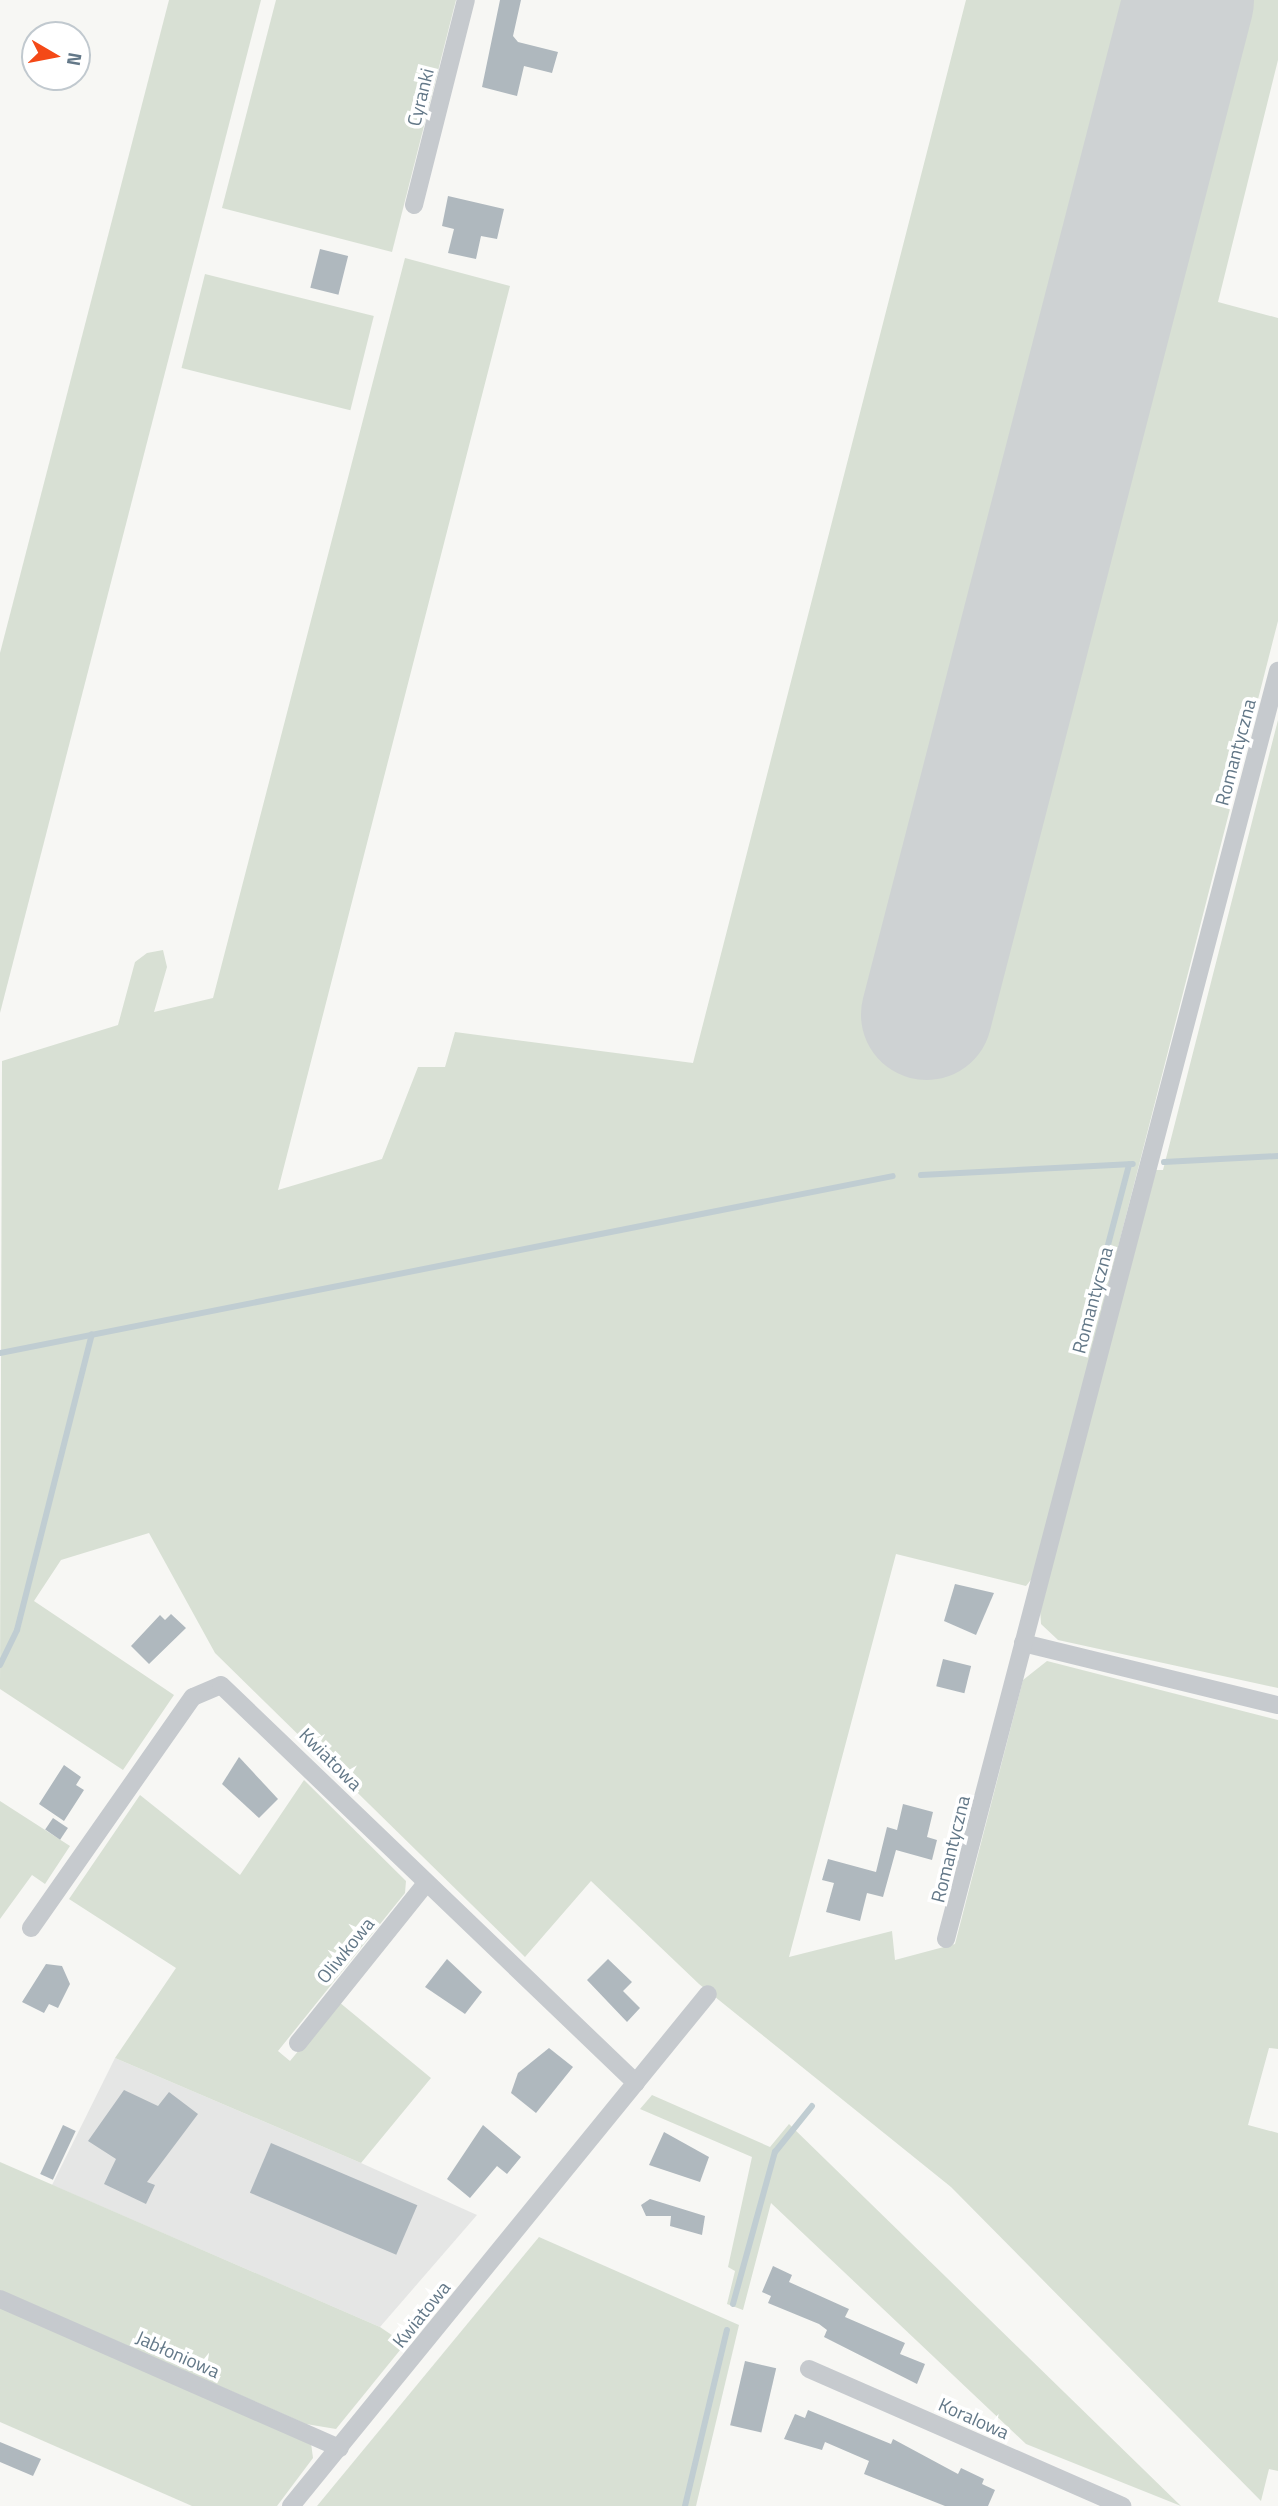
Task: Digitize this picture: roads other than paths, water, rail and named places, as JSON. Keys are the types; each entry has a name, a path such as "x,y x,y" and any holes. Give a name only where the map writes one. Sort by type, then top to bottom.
{"street":[{"name":"Cyranki","path":"414,205 466,0"},
{"name":"Romantyczna","path":"946,1939 1278,671"},
{"path":"1023,1643 1278,1705"},
{"name":"Kwiatowa","path":"31,1928 193,1697 216,1685 233,1692 426,1883 636,2083"},
{"name":"Oliwkowa","path":"298,2043 426,1883"},
{"name":"Kwiatowa","path":"291,2506 708,1994"},
{"name":"Jabłoniowa","path":"0,2299 340,2448"},
{"name":"Koralowa","path":"809,2369 1122,2506"}],"waterway":[{"path":"1164,1162 1278,1156"},
{"path":"921,1175 1133,1164"},
{"path":"1093,1302 1129,1165"},
{"path":"0,1353 893,1176"},
{"path":"0,1665 17,1630 92,1334"},
{"path":"733,2304 775,2152 812,2106"},
{"path":"685,2506 727,2330"}]}
